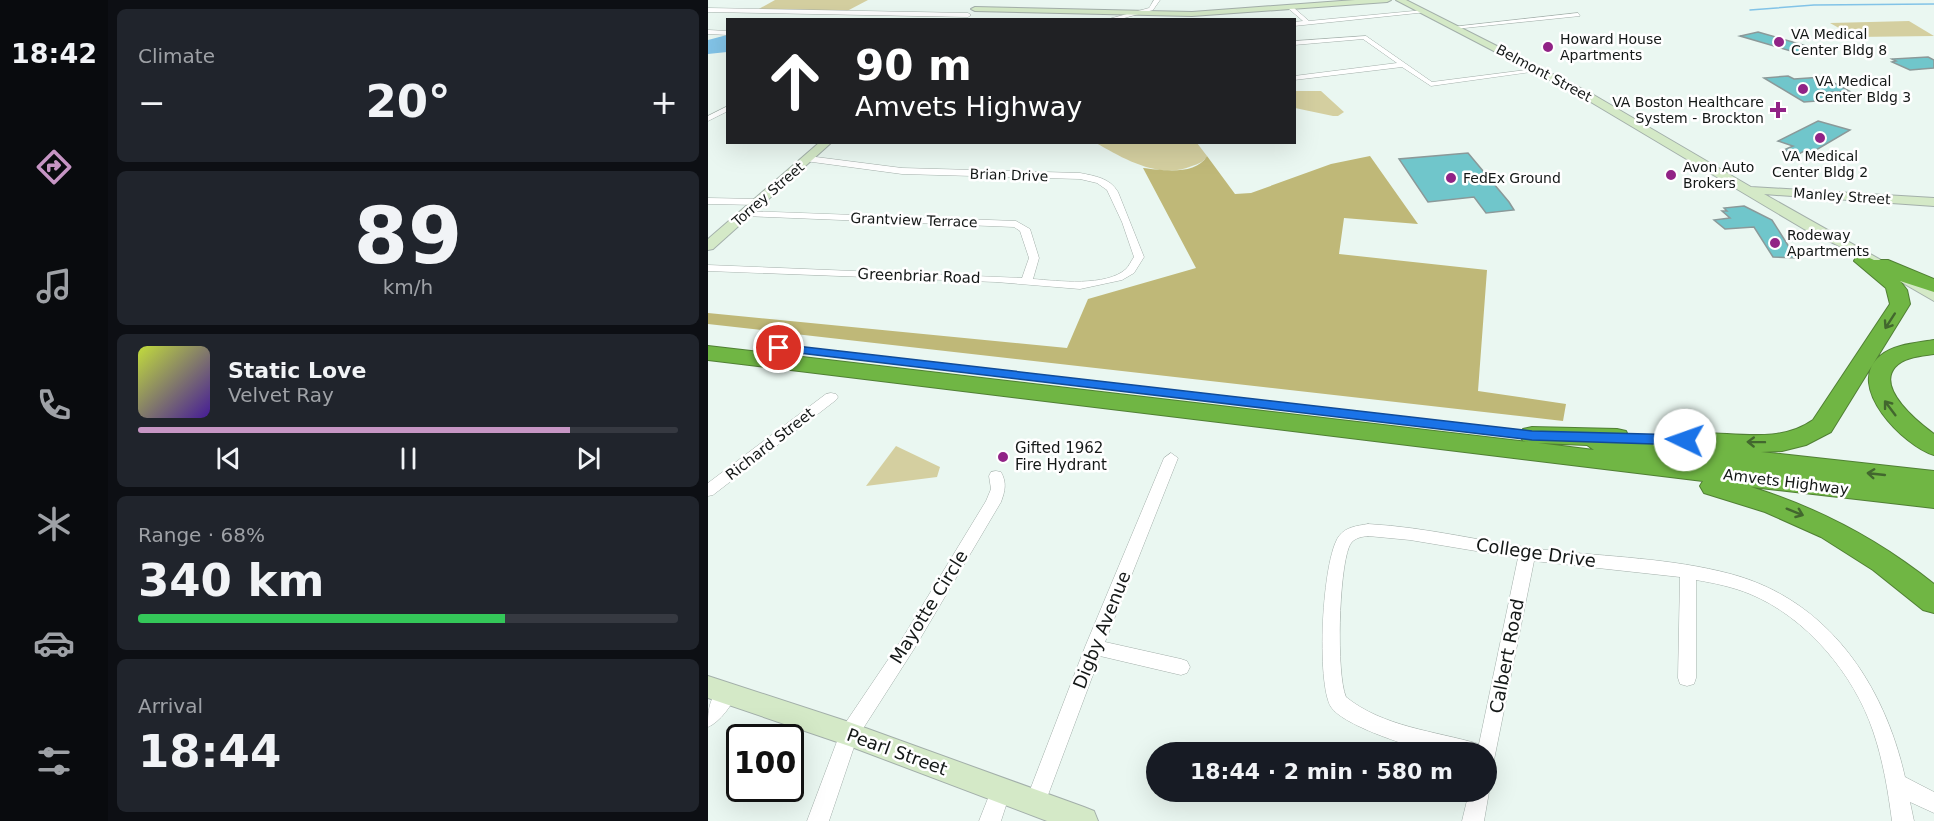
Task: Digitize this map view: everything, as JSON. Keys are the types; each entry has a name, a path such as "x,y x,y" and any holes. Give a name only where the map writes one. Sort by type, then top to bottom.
{"highway":[{"path":"1870,262 1934,286"},
{"path":"1532,444 1768,442 1797,439 1811,434 1826,420 1900,304 1894,286 1870,262"},
{"name":"Amvets Highway","path":"708,339 1532,444 1934,498"},
{"path":"1934,347 1919,348 1897,355 1882,367 1878,382 1883,398 1895,415 1934,446"},
{"name":"Amvets Highway","path":"708,353 1532,444 1934,480"},
{"path":"1532,444 1713,486 1782,507 1831,528 1859,544 1934,601"}],"main road":[{"path":"969,15 985,0"},
{"path":"969,15 1195,14 1388,0"},
{"name":"Belmont Street","path":"1400,0 1541,70 1870,262 1934,296"},
{"name":"Torrey Street","path":"708,246 825,144"},
{"name":"Manley Street","path":"1749,190 1934,202"},
{"name":"Belmont Street","path":"1870,262 1934,304"},
{"name":"Pearl Street","path":"718,690 849,734 1084,821"}],"street":[{"path":"1115,18 1152,8 1157,0"},
{"path":"1292,8 1308,23"},
{"path":"708,10 969,15"},
{"path":"744,18 758,11"},
{"path":"1296,24 1424,12"},
{"path":"1455,27 1578,15"},
{"path":"711,32 726,27"},
{"path":"711,32 726,33"},
{"path":"1296,43 1361,36 1429,84 1541,70"},
{"path":"1296,78 1402,65"},
{"path":"709,119 726,109"},
{"path":"709,119 726,119"},
{"name":"Brian Drive","path":"808,159 902,171 1080,176 1096,180 1114,190 1124,219 1138,246 1139,257 1128,273"},
{"path":"708,201 759,202"},
{"name":"Grantview Terrace","path":"746,214 1017,224 1025,229 1034,258 1027,281"},
{"name":"Greenbriar Road","path":"708,268 1027,281 1066,286 1087,286 1111,281 1128,273"},
{"name":"Richard Street","path":"708,491 831,397"},
{"name":"Digby Avenue","path":"1035,803 1094,648 1171,458"},
{"name":"Mayotte Circle","path":"818,821 849,734 908,644 993,502 998,489 996,476"},
{"name":"College Drive","path":"1439,742 1371,723 1348,711 1337,701 1332,678 1334,595 1340,548 1351,535 1363,530 1688,573 1749,586 1778,601 1814,628 1842,660 1867,697 1882,729 1903,821"},
{"name":"Calbert Road","path":"1490,742 1527,553"},
{"path":"1687,678 1688,573"},
{"path":"1094,648 1181,667"},
{"path":"708,718 718,690"},
{"path":"1896,783 1934,803"},
{"path":"990,821 1002,790"},
{"path":"1473,821 1477,802"}],"shaded area":[{"path":"775,0 868,0 847,11 757,10"},
{"path":"1909,21 1934,36 1855,37 1830,23"},
{"path":"1296,91 1321,91 1344,112 1333,116 1296,108"},
{"path":"1098,144 1198,144 1207,156 1203,161 1180,170 1167,171 1142,166"},
{"path":"1207,156 1235,194 1251,193 1331,164 1370,156 1418,224 1344,218 1339,254 1487,270 1478,391 1566,404 1563,421 708,324 708,313 1067,348 1088,299 1196,268 1143,168 1187,169 1195,167"},
{"path":"896,446 940,467 937,477 866,486"}],"water":[{"path":"726,35 726,52 708,54 708,40"}],"building":[{"name":"VA Medical Center Bldg 8","path":"1758,32 1817,49 1801,54 1740,36"},
{"path":"1928,57 1934,60 1934,68 1910,70 1892,62 1896,61 1892,59"},
{"name":"VA Medical Center Bldg 3","path":"1788,76 1794,79 1823,77 1849,91 1818,93 1830,100 1804,102 1764,78"},
{"name":"VA Medical Center Bldg 2","path":"1818,121 1850,130 1811,153 1804,151 1797,155 1784,150 1793,146 1778,141"},
{"name":"FedEx Ground","path":"1468,153 1514,210 1486,213 1474,197 1428,202 1399,159"},
{"name":"Rodeway Apartments","path":"1744,206 1772,220 1796,258 1773,257 1754,227 1725,229 1714,220 1730,218 1722,211 1727,211 1724,208"}],"waterway":[{"path":"1750,10 1814,5 1934,4"}],"place":[{"name":"VA Medical Center Bldg 8","path":"1779,42"},
{"name":"Howard House Apartments","path":"1548,47"},
{"name":"VA Medical Center Bldg 3","path":"1803,89"},
{"name":"VA Boston Healthcare System - Brockton","path":"1778,110"},
{"name":"VA Medical Center Bldg 2","path":"1820,138"},
{"name":"Avon Auto Brokers","path":"1671,175"},
{"name":"FedEx Ground","path":"1451,178"},
{"name":"Rodeway Apartments","path":"1775,243"},
{"name":"Gifted 1962 Fire Hydrant","path":"1003,457"}],"route":[{"path":"779,348 1532,435 1685,440"}]}
